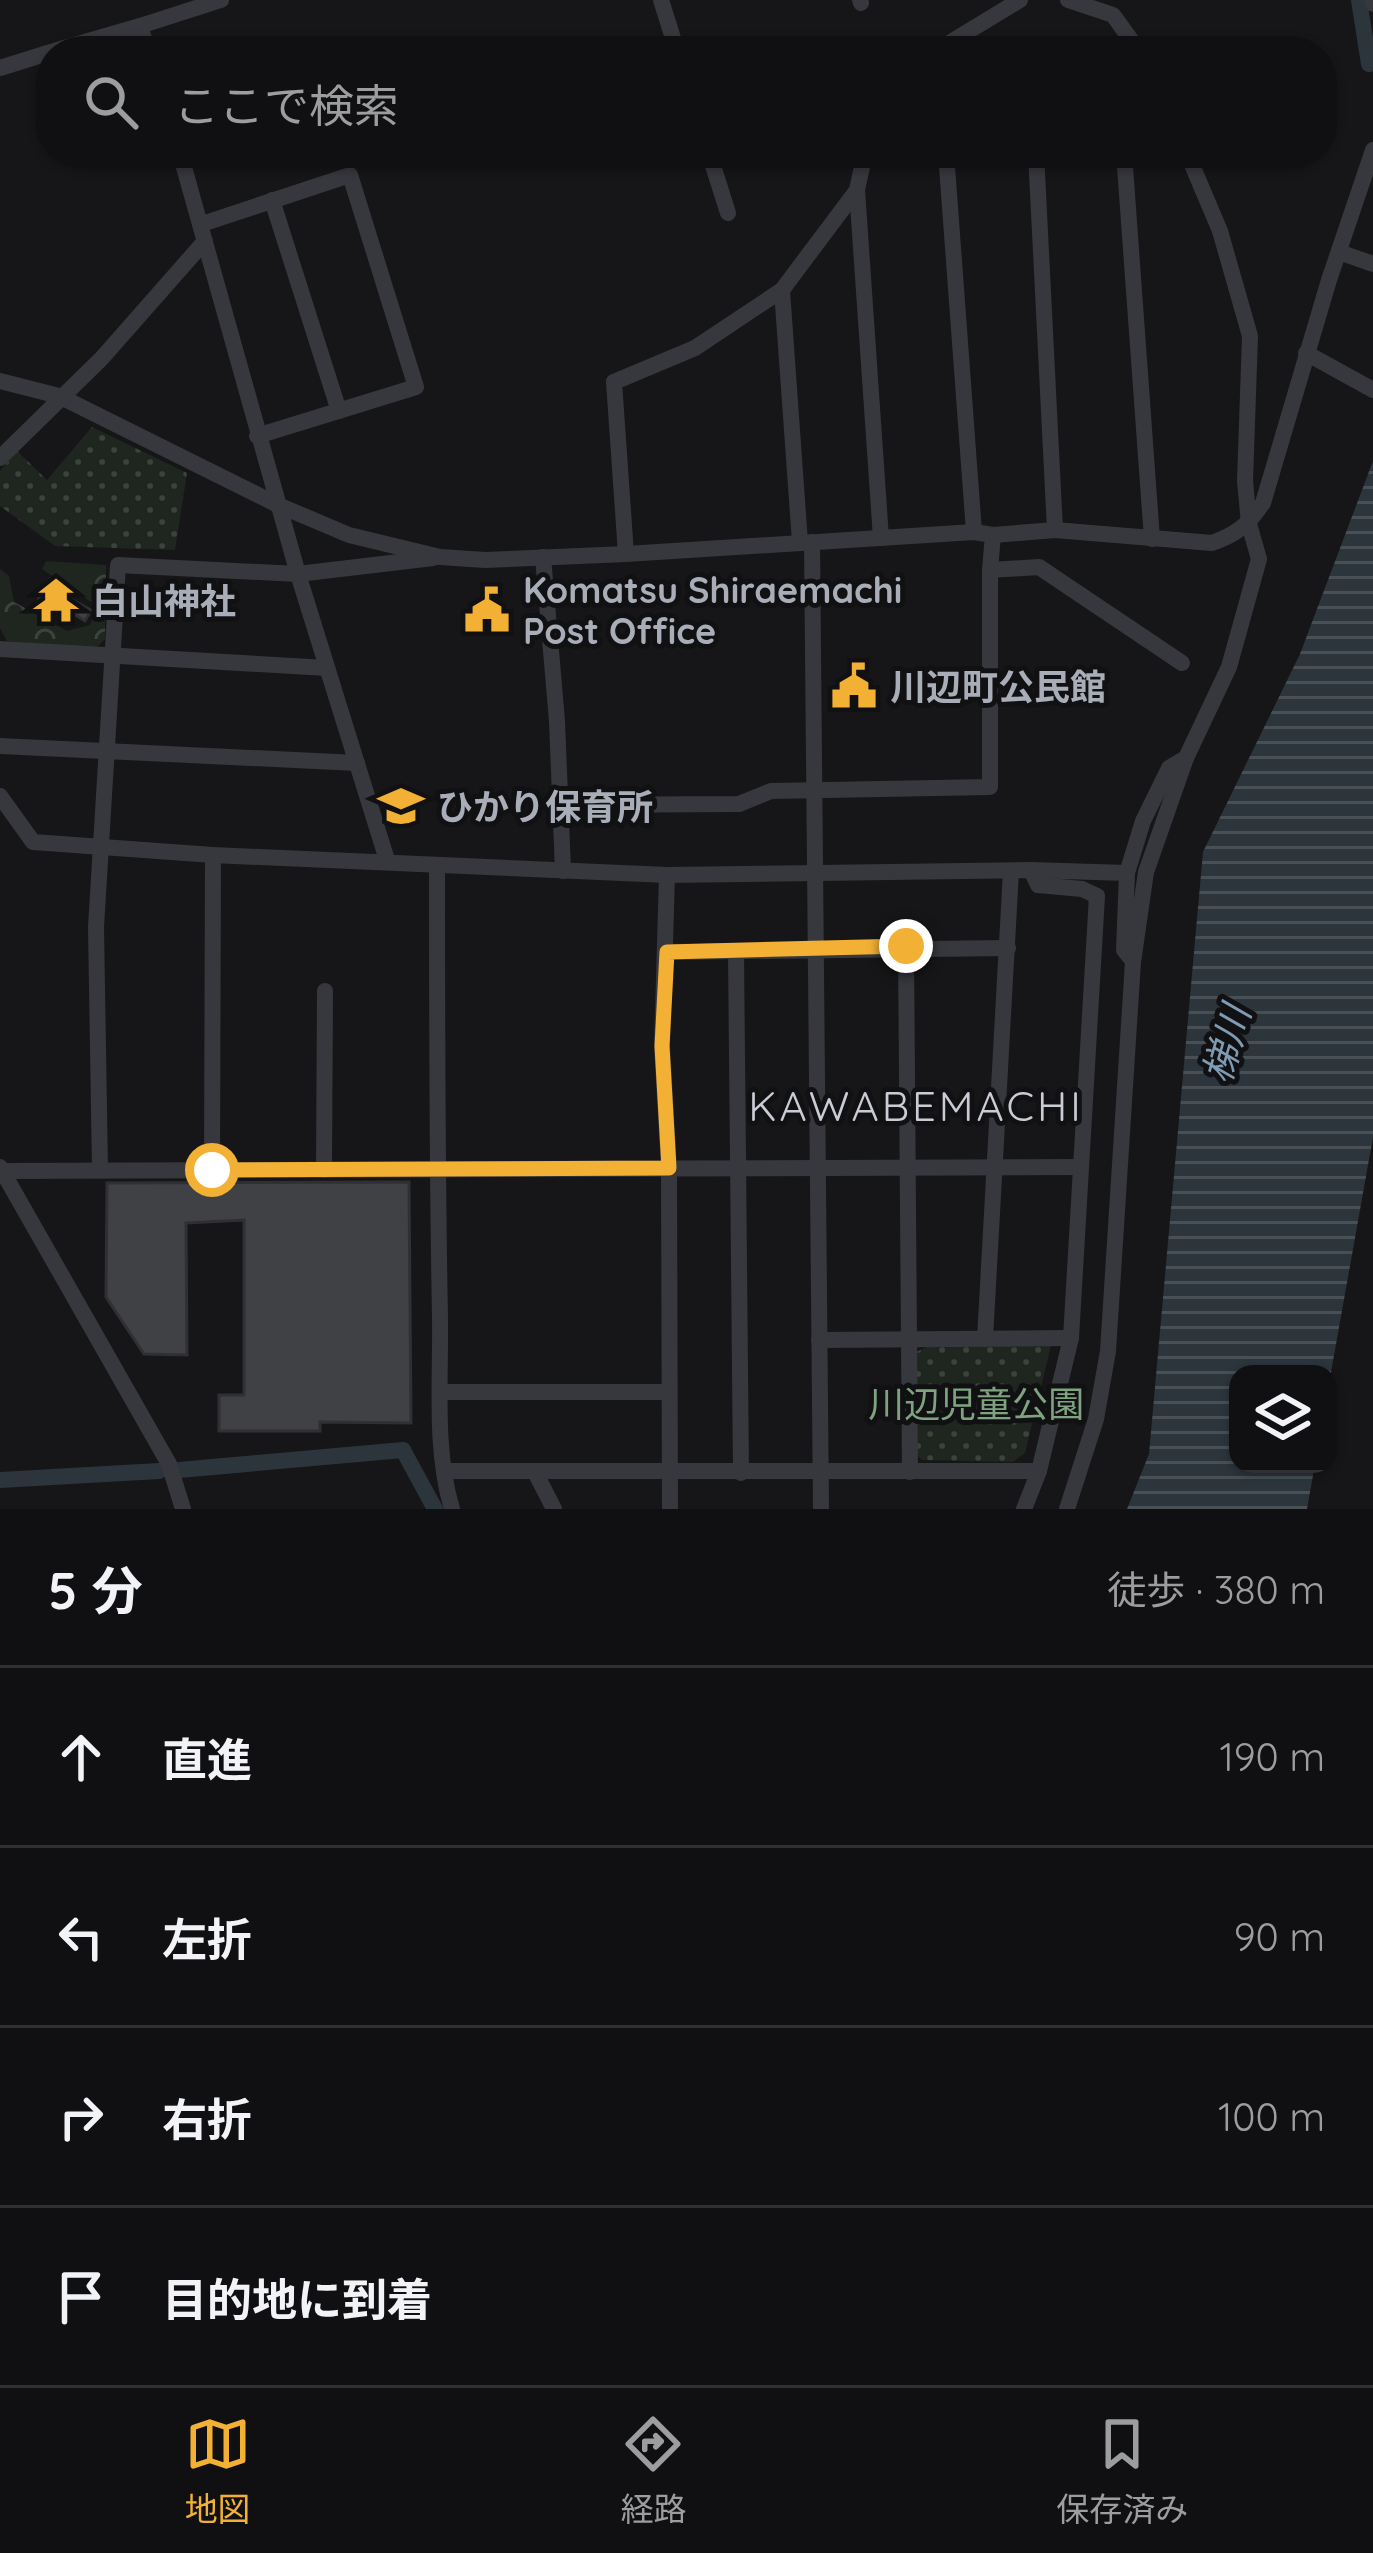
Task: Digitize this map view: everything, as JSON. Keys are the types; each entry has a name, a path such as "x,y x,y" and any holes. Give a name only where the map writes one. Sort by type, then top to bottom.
{"street":[{"path":"105,36 221,0"},
{"path":"662,0 673,36"},
{"path":"961,36 1020,0"},
{"path":"1068,0 1113,15 1126,36"},
{"path":"140,26 143,36"},
{"path":"0,68 36,56"},
{"path":"0,381 58,396 349,536 440,557 485,560 626,554 1055,530 1212,543 1249,524 1263,503 1373,150"},
{"path":"184,168 257,436 387,860"},
{"path":"714,168 728,213"},
{"path":"862,168 857,190 881,538"},
{"path":"947,168 974,532"},
{"path":"1037,168 1055,530"},
{"path":"1125,168 1152,539"},
{"path":"1067,1509 1096,1419 1108,1352 1133,962 1146,872 1186,758 1229,667 1259,559 1244,481 1250,336 1220,231 1193,168"},
{"path":"0,458 58,396 102,358 204,233 272,200 350,175 416,387 257,436"},
{"path":"626,554 614,382 695,348 782,290 857,190"},
{"path":"272,200 338,411"},
{"path":"1339,251 1373,264"},
{"path":"782,290 806,542 815,789 821,1509"},
{"path":"1306,353 1373,389"},
{"path":"561,805 739,804 771,791 990,787 993,535"},
{"path":"543,556 563,872"},
{"path":"100,1170 96,926 118,565 298,574 440,557"},
{"path":"990,570 1039,567 1182,663"},
{"path":"0,649 327,668"},
{"path":"0,746 357,763"},
{"path":"1133,962 1124,950 1127,873 1168,768 1186,758"},
{"path":"0,796 33,842 213,855 667,875 1127,873"},
{"path":"212,1170 213,855"},
{"path":"437,866 436,1169 443,1472 452,1509"},
{"path":"1024,1509 1039,1471 1071,1338 1097,896 1082,889 1038,885 1031,870"},
{"path":"986,1339 1011,871"},
{"path":"667,875 662,1046 669,1168 670,1509"},
{"path":"906,946 910,1472"},
{"path":"667,952 1008,948"},
{"path":"736,952 741,1473"},
{"path":"325,991 325,1170"},
{"path":"2,1168 1079,1167"},
{"path":"2,1168 169,1463 184,1509"},
{"path":"819,1340 1071,1338"},
{"path":"442,1392 669,1392"},
{"path":"443,1472 1039,1471"},
{"path":"536,1472 554,1509"}],"green space":[{"path":"92,427 187,473 175,550 55,546 0,506 0,471 17,451 47,480"},
{"path":"46,561 106,565 105,639 95,649 7,641 0,628 0,569 9,576 14,602 67,631 90,625 97,606 42,569"},
{"name":"川辺児童公園","path":"1051,1345 1025,1453 1013,1462 922,1460 915,1453 914,1353 929,1346"}],"water":[{"name":"梯川","path":"1373,461 1373,1137 1332,1365 1229,1365 1229,1473 1313,1473 1307,1509 1127,1509 1149,1454 1203,852 1300,654"}],"building":[{"name":"白山神社","path":"50,579 71,591 67,597 91,610 85,621 61,606 57,614 37,603 40,597 36,595"},
{"path":"409,1182 411,1423 320,1422 320,1431 219,1431 219,1395 244,1395 244,1220 186,1223 187,1355 144,1354 106,1297 107,1183"}],"waterway":[{"path":"1359,0 1369,64"},
{"path":"179,1470 403,1450 435,1509"},
{"path":"0,1480 159,1471"}],"place":[{"name":"白山神社","path":"56,600"},
{"name":"Komatsu Shiraemachi Post Office","path":"487,610"},
{"name":"川辺町公民館","path":"854,686"},
{"name":"ひかり保育所","path":"401,806"}],"district":[{"name":"KAWABEMACHI","path":"916,1105"}],"route":[{"path":"212,1170 669,1168 662,1046 667,952 906,946"}]}
